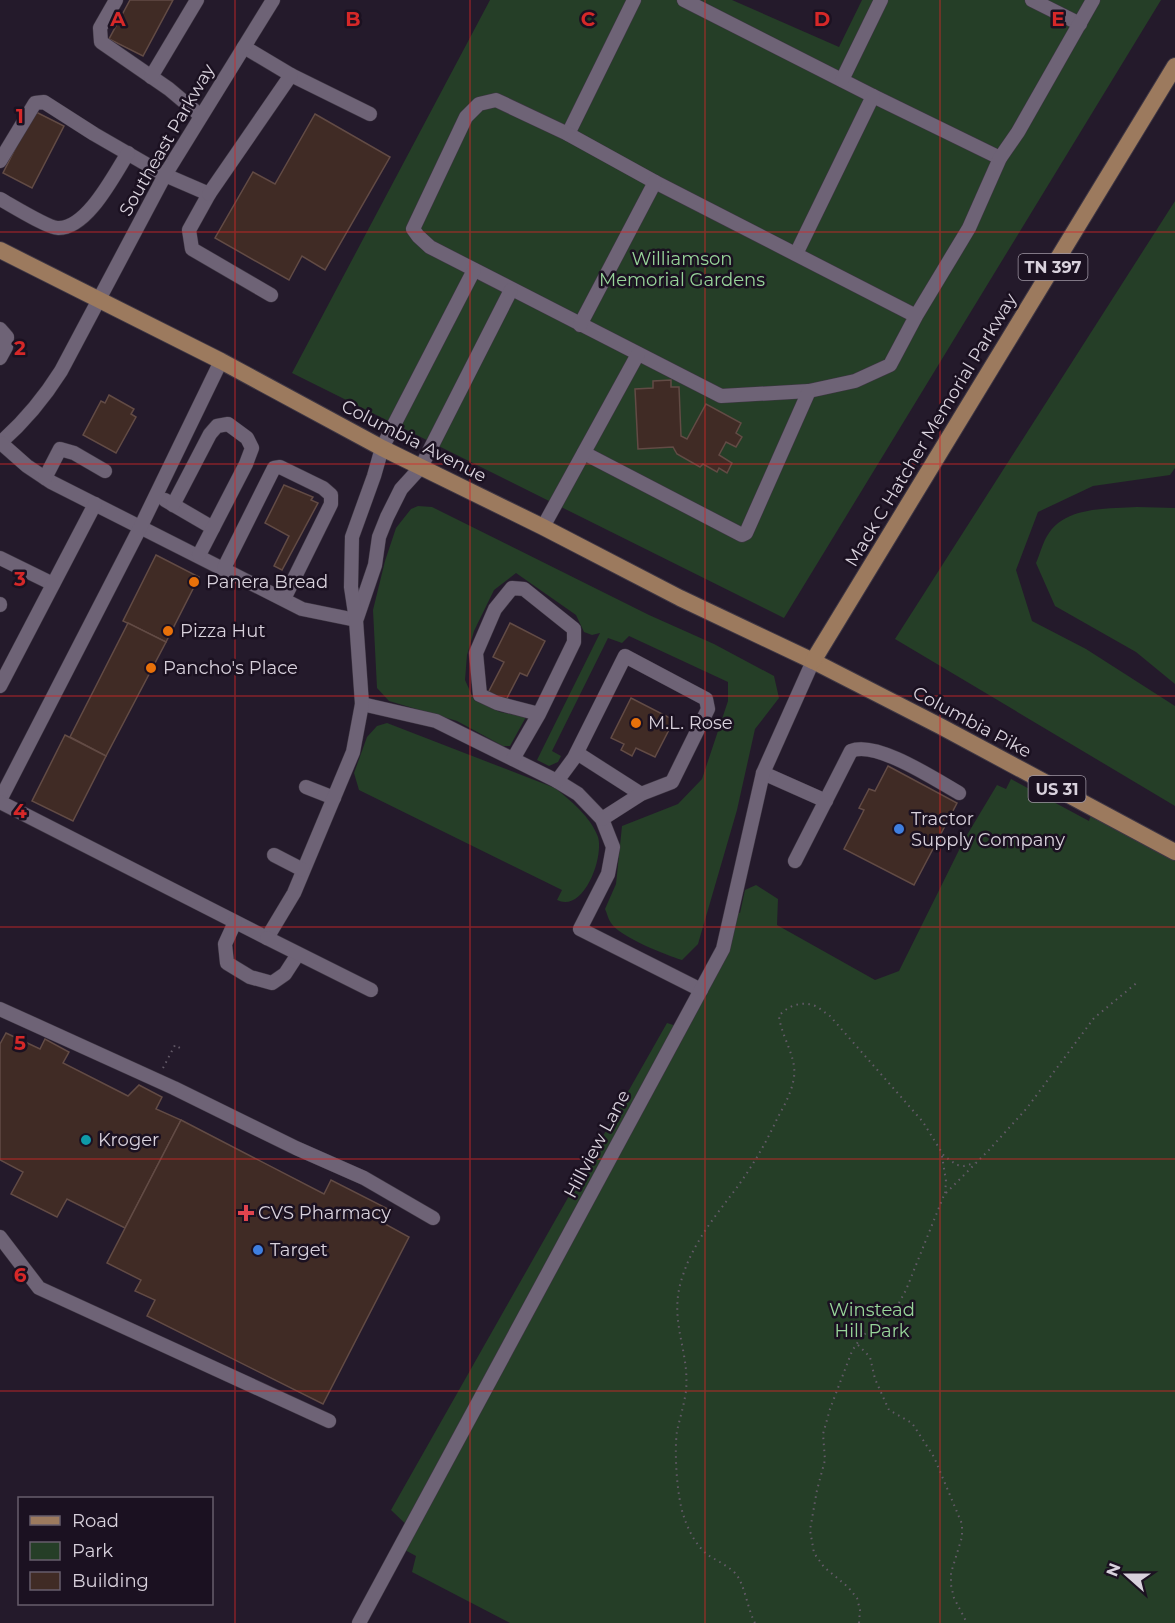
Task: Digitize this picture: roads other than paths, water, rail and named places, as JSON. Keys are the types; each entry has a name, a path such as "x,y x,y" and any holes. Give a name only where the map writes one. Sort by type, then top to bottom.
{"main road":[{"name":"Mack C Hatcher Memorial Parkway","path":"813,661 1175,66"},
{"name":"Columbia Avenue","path":"0,250 221,361 382,448 543,527 680,598 813,661"},
{"name":"Columbia Pike","path":"813,661 950,731 1175,852"}],"street":[{"path":"116,0 100,28 101,42 201,116"},
{"path":"151,77 197,0"},
{"name":"Southeast Parkway","path":"0,443 16,429 46,394 61,371 165,175 273,0"},
{"path":"568,134 634,0"},
{"path":"684,0 1000,158"},
{"path":"842,80 880,0"},
{"path":"1032,0 1080,24"},
{"path":"916,316 655,182 568,134 496,100 480,104 466,117 413,229 430,247 721,396 810,392 855,381 890,365 916,316 969,228 1000,158 1093,0"},
{"path":"244,47 291,75 370,114"},
{"path":"272,295 192,249 189,230 209,194 291,75"},
{"path":"796,254 873,96"},
{"path":"0,161 34,103 44,102 165,175 209,194"},
{"path":"0,199 56,228 68,227 82,218 93,205 128,153"},
{"path":"580,325 655,182"},
{"path":"267,938 294,893 353,752 362,704 356,620 351,587 352,537 382,448 474,270"},
{"path":"356,620 375,565 379,537 387,517 401,489 421,467 511,290"},
{"path":"0,329 7,337 6,347 0,358"},
{"path":"543,527 638,354"},
{"path":"221,361 141,526 0,801 371,990"},
{"path":"584,453 742,535 746,533 810,392"},
{"path":"173,505 210,434 217,426 228,424 247,438 252,448 246,464 199,555"},
{"path":"0,443 27,466 45,477 302,609 356,620"},
{"path":"45,477 60,449 74,453 105,471"},
{"path":"224,568 274,468 280,467 323,488 331,495 331,504 284,599"},
{"path":"156,494 213,528"},
{"path":"0,686 95,504"},
{"path":"0,558 53,584"},
{"path":"513,759 540,714 574,642 574,629 524,589 512,588 495,609 476,653 480,695 497,703 540,714"},
{"path":"557,781 577,753 626,656 706,699 708,710 672,782 641,794 602,819"},
{"name":"Hillview Lane","path":"359,1623 724,946 763,773 813,661"},
{"path":"362,704 436,721 557,781 578,794 602,819 613,847 608,874 580,929 701,990"},
{"path":"795,861 851,751 858,748 897,758 959,793"},
{"path":"577,753 641,794"},
{"path":"763,773 826,801"},
{"path":"306,787 334,798"},
{"path":"274,855 303,870"},
{"path":"235,922 225,944 227,963 250,976 272,983 285,974 298,954"},
{"path":"0,1009 157,1080 364,1179 433,1218"},
{"path":"0,1237 39,1288 329,1421"}],"place":[{"name":"Panera Bread","path":"194,582"},
{"name":"Pizza Hut","path":"168,631"},
{"name":"Pancho's Place","path":"151,668"},
{"name":"M.L. Rose","path":"636,723"},
{"name":"Tractor Supply Company","path":"899,829"},
{"name":"Kroger","path":"86,1140"},
{"name":"CVS Pharmacy","path":"246,1213"},
{"name":"Target","path":"258,1250"}],"park label":[{"name":"Williamson Memorial Gardens","path":"682,269"},
{"name":"Winstead Hill Park","path":"872,1320"}]}
